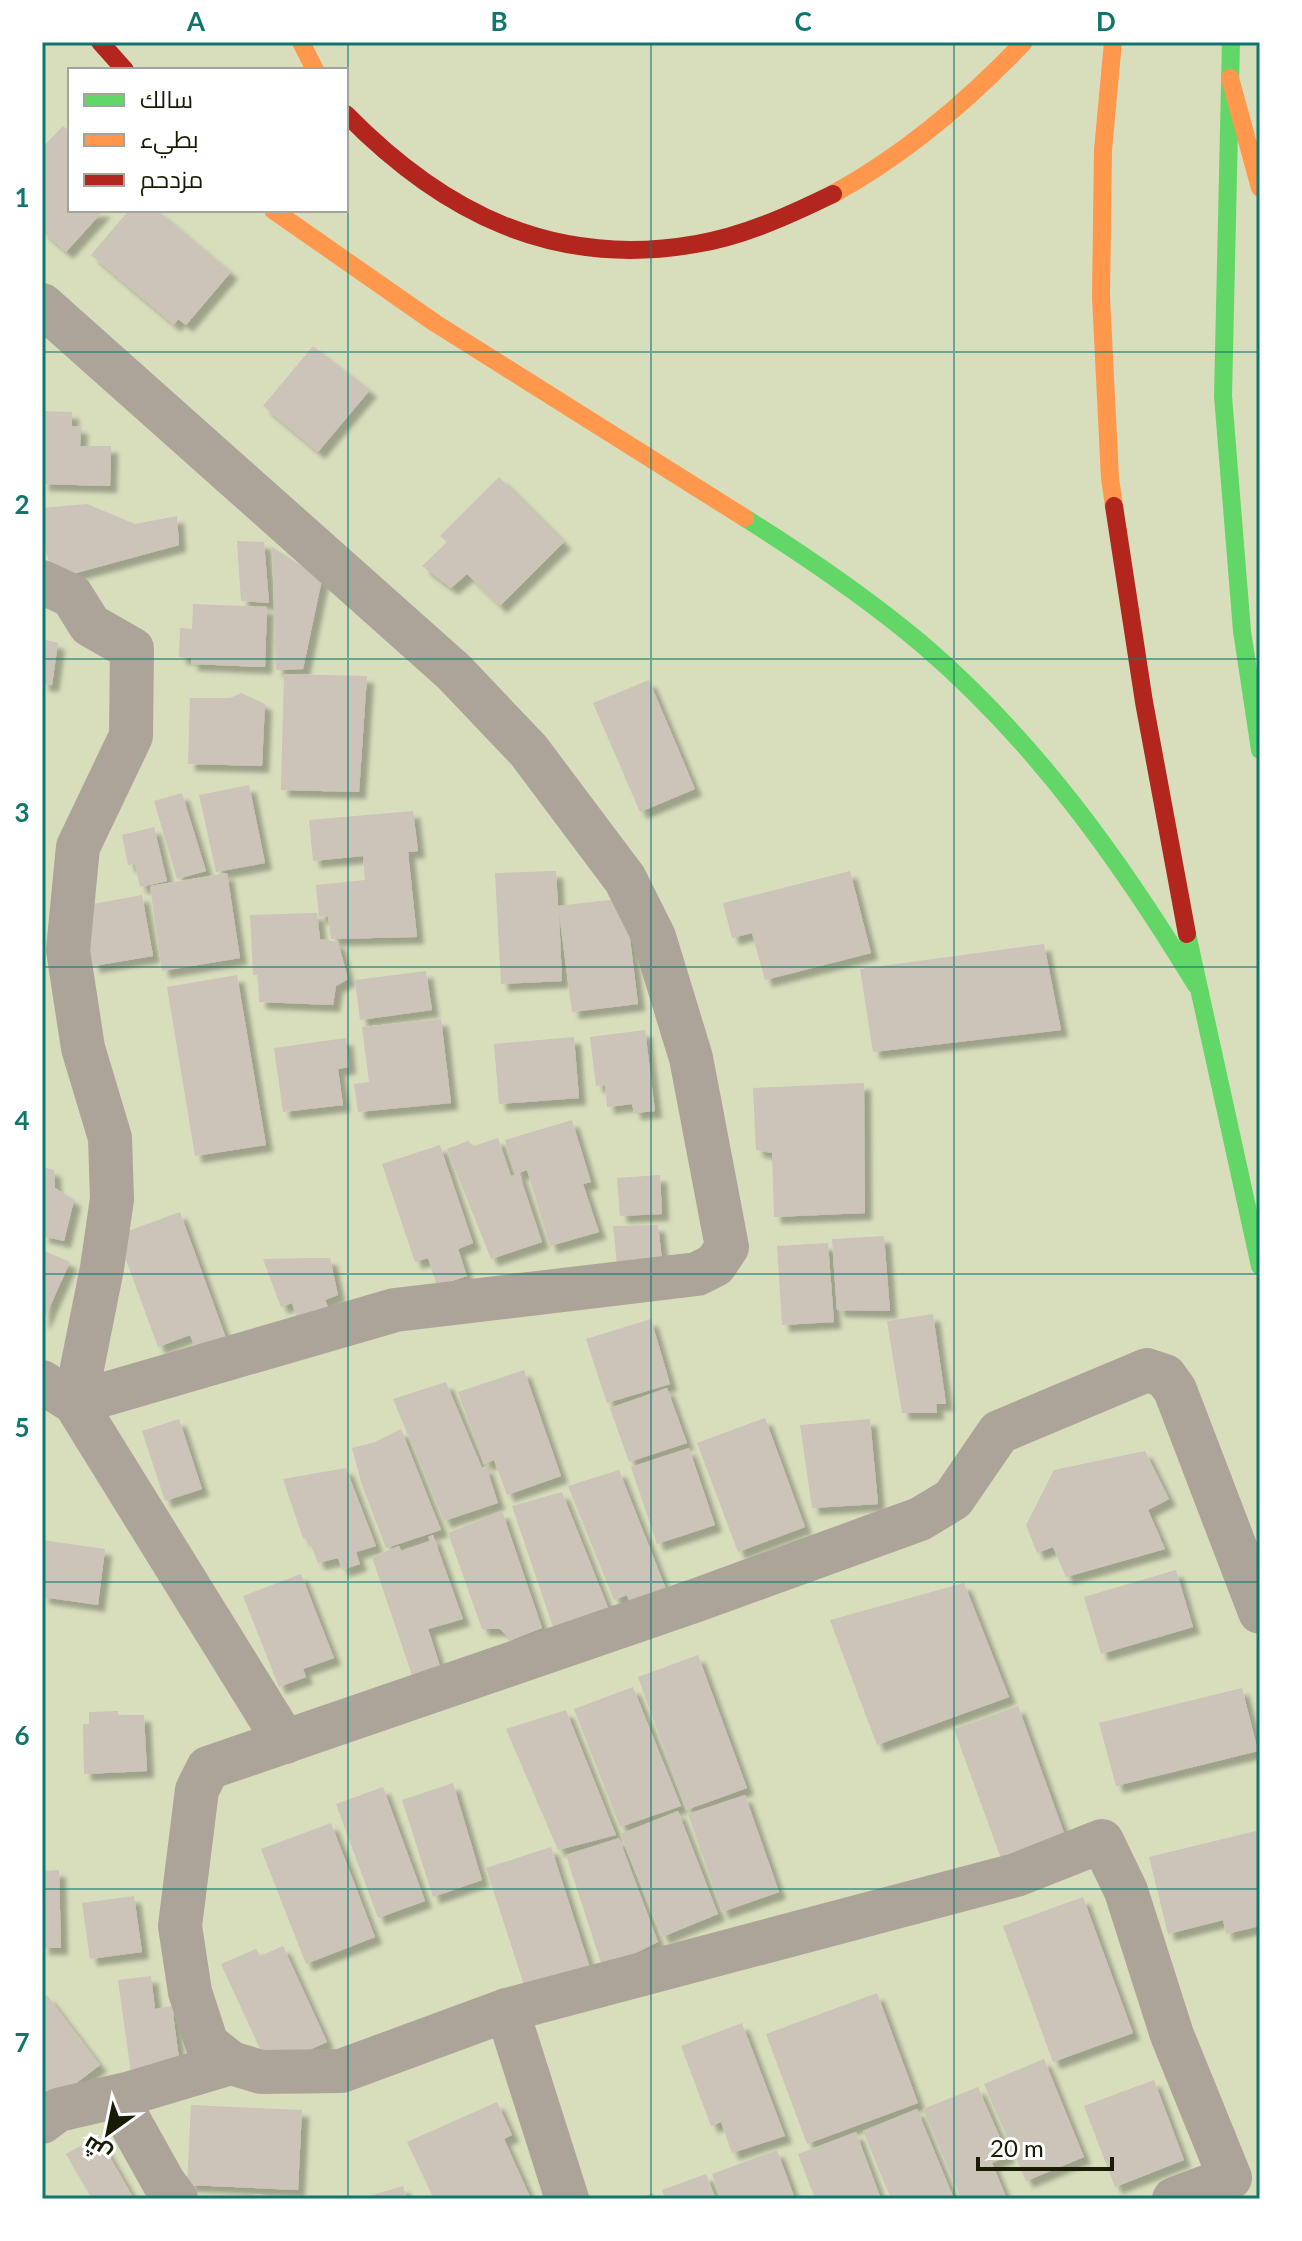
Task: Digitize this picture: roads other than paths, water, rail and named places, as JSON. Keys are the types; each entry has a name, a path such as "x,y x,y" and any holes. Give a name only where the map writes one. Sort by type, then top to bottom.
{"main road":[{"path":"100,42 123,68"},
{"path":"301,42 314,68"},
{"path":"348,116 401,169 438,195 478,216 520,232 564,243 608,249 654,250 698,244 755,227 809,205 861,178 911,146 957,110 1024,42"},
{"path":"1113,42 1103,150 1101,282 1110,478 1144,702 1196,985 1260,1266"},
{"path":"1231,42 1223,396 1242,631 1260,750"},
{"path":"1230,78 1260,188"},
{"path":"276,212 330,254 408,307 771,534 850,588 925,647 994,712 1058,782 1116,858 1158,920 1196,985"}],"street":[{"path":"42,305 454,672 529,751 625,879 654,937 691,1058 727,1247 715,1265 697,1274 395,1310 58,1392"},
{"path":"42,582 72,596 90,625 132,649 131,736 78,847 68,950 83,1048 110,1138 112,1199 102,1268 58,1392"},
{"path":"1174,2199 1245,2172 1172,2035 1126,1891 1102,1841 1016,1875 507,2010 341,2071 261,2072 231,2063 207,2044 190,1992 180,1926 197,1790 208,1768 683,1605 920,1519 953,1499 999,1432 1147,1370 1165,1376 1175,1390 1260,1612"},
{"path":"58,1392 285,1742"},
{"path":"507,2010 567,2199"},
{"path":"42,2122 58,2110 116,2097 231,2063"},
{"path":"116,2097 176,2199"}]}
